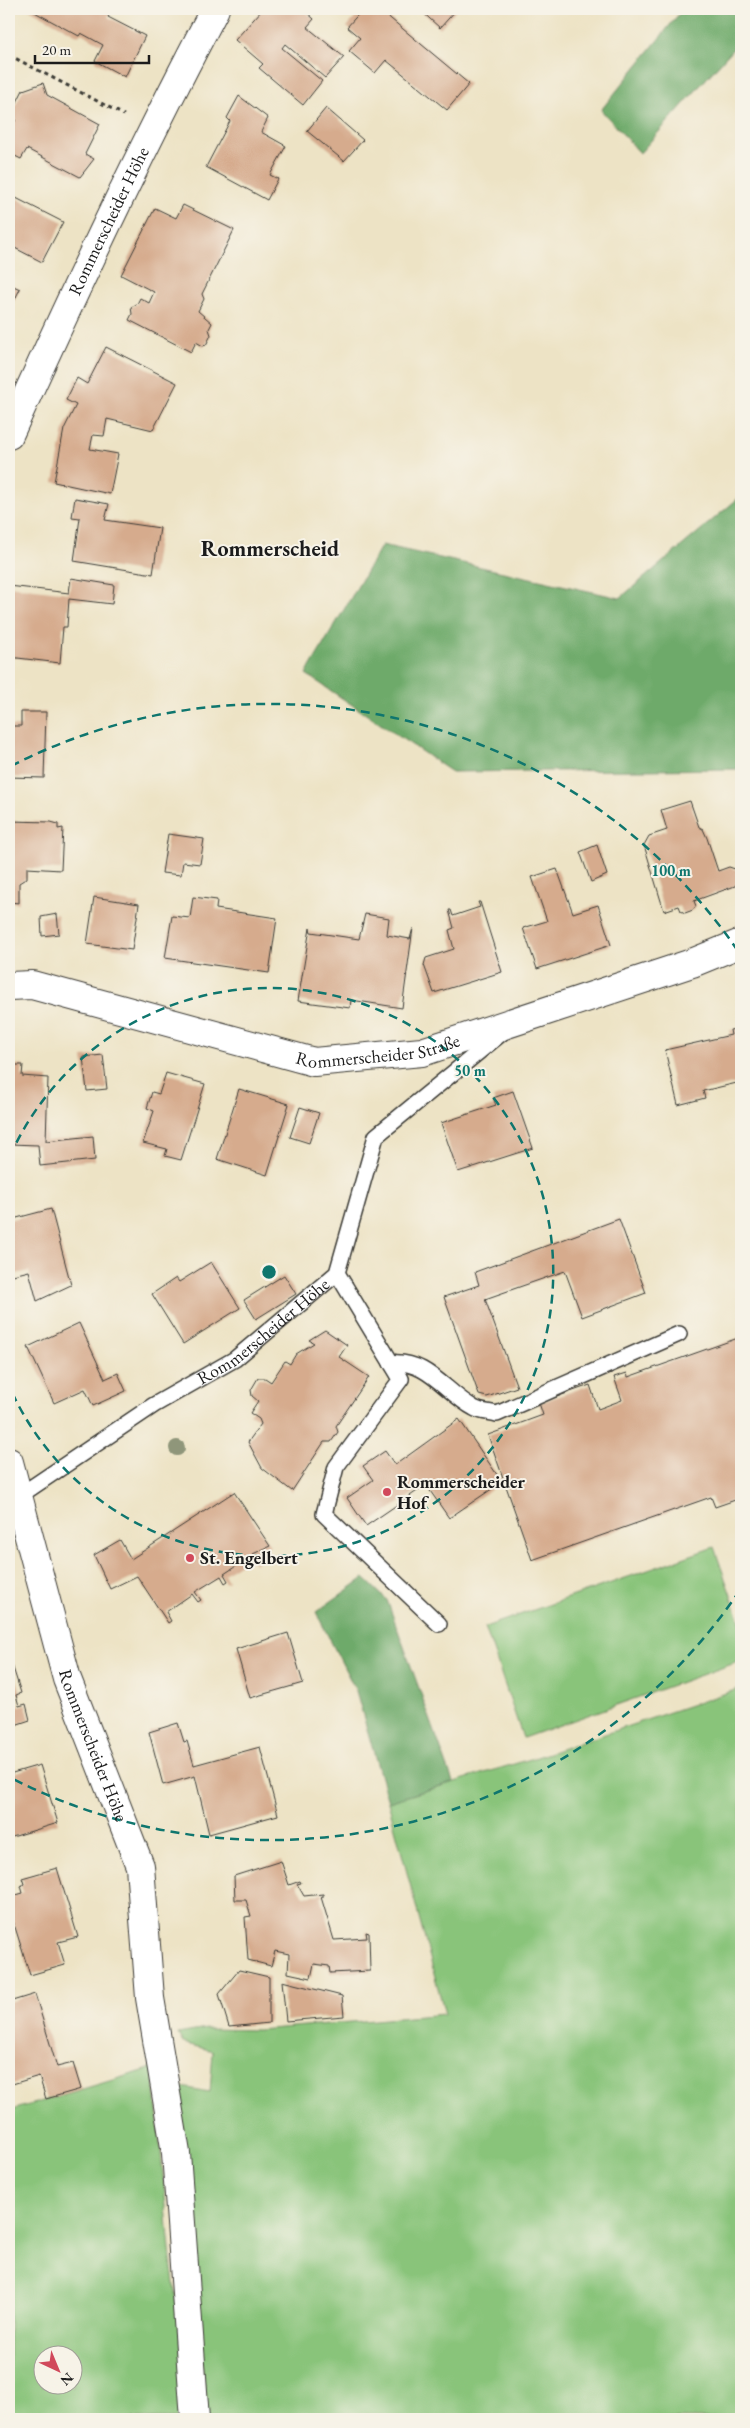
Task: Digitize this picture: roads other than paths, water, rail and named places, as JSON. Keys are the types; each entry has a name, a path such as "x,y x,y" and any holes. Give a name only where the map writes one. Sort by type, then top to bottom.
{"street":[{"name":"Rommerscheider Höhe","path":"9,435 96,242 151,130 215,9"},
{"name":"Rommerscheider Straße","path":"9,986 32,985 314,1062 422,1052 692,963 741,943"},
{"name":"Rommerscheider Höhe","path":"9,1462 67,1679 140,1866 150,1998 176,2153 195,2419"}],"lane":[{"name":"Rommerscheider Höhe","path":"19,1496 154,1405 235,1359 337,1273 376,1136 514,1023"},
{"path":"337,1273 401,1379 336,1467 324,1514 439,1624"},
{"path":"391,1363 401,1362 416,1365 475,1409 497,1414 679,1334"}],"place":[{"name":"Rommerscheider Hof","path":"387,1492"},
{"name":"St. Engelbert","path":"190,1558"}],"district":[{"name":"Rommerscheid","path":"270,548"}]}
